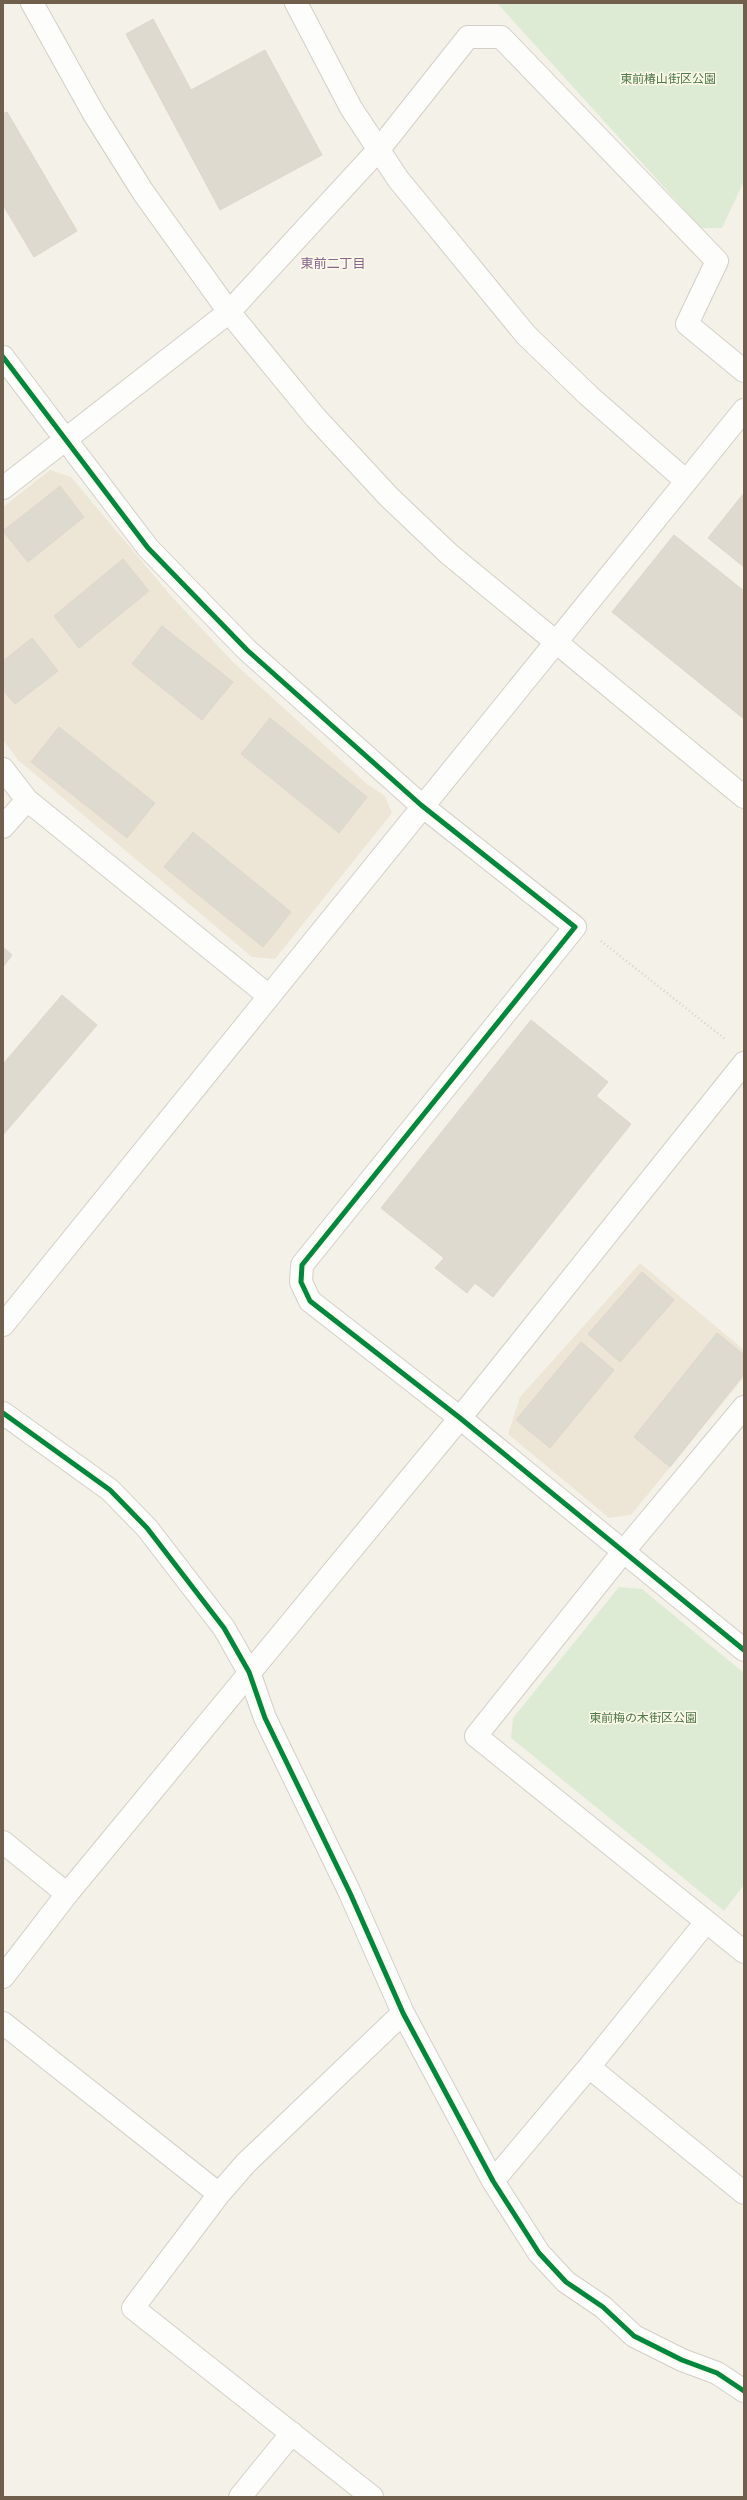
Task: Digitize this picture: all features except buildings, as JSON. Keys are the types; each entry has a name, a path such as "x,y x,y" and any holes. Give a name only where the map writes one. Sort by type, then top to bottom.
{"street":[{"path":"32,3 94,114 143,192 229,312 315,417 389,497 449,554 744,797"},
{"path":"296,3 351,108 380,148 398,179 526,335 589,396 685,480"},
{"path":"3,488 229,312 380,148 468,37 501,37 717,261 687,324 744,371"},
{"path":"3,357 64,440 148,548 247,650 421,805 575,927 302,1265 301,1282 310,1301 460,1418 744,1650"},
{"path":"3,1324 269,996 421,805 556,642 685,480 744,410"},
{"path":"3,769 27,800 269,996"},
{"path":"3,827 27,800"},
{"path":"3,1977 67,1894 460,1418 744,1063"},
{"path":"744,1407 623,1552 476,1736 744,1952"},
{"path":"3,1413 110,1490 147,1528 224,1628 249,1672 265,1718 350,1893 402,2013 493,2181 539,2253 566,2282 603,2307 634,2336 682,2360 717,2373 744,2391"},
{"path":"3,1842 67,1894"},
{"path":"493,2181 589,2067 706,1922"},
{"path":"372,2497 133,2308 219,2194 246,2163 402,2013"},
{"path":"3,2024 219,2194"},
{"path":"589,2067 744,2193"},
{"path":"240,2497 292,2433"}],"path":[{"path":"575,927 598,939 727,1041"}],"shaded area":[{"path":"50,470 71,477 171,596 233,662 367,784 385,796 392,813 275,959 252,957 19,761 3,740 3,507"},
{"path":"640,1263 744,1350 744,1377 631,1515 609,1518 508,1434 520,1397"}],"green space":[{"name":"東前椿山街区公園","path":"497,3 744,3 744,181 722,228 701,228"},
{"name":"東前梅の木街区公園","path":"619,1587 642,1589 744,1673 744,1885 724,1911 511,1738 513,1718"}],"cycle path":[{"path":"3,357 148,548 247,650 421,805 575,927 302,1265 301,1282 310,1301 460,1418 744,1650"},
{"path":"3,1413 110,1490 147,1528 224,1628 249,1672 265,1718 350,1893 403,2013 493,2181 539,2253 566,2282 603,2307 634,2336 682,2360 717,2373 744,2391"}],"district":[{"name":"東前二丁目","path":"333,263"}]}
